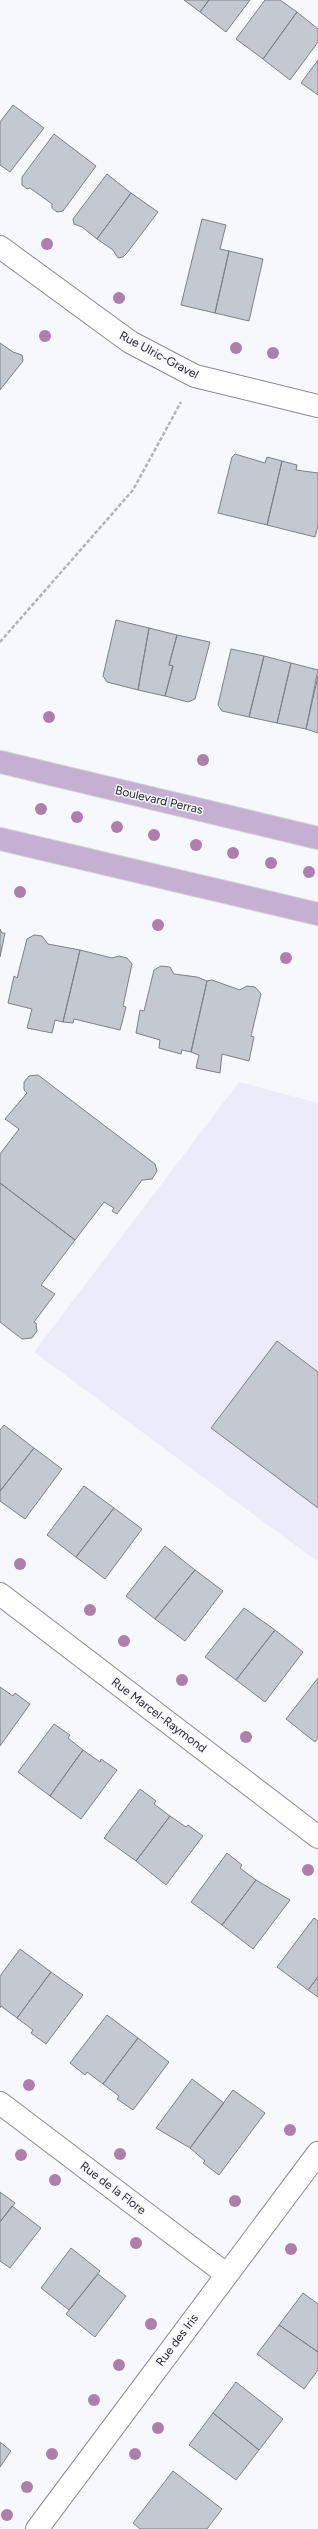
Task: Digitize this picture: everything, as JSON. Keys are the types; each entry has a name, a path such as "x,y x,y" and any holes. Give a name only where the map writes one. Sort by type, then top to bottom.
{"main road":[{"name":"Boulevard Perras","path":"0,762 318,838"},
{"path":"0,839 318,914"}],"street":[{"name":"Rue Ulric-Gravel","path":"0,247 130,342 195,376 318,406"},
{"name":"Rue Marcel-Raymond","path":"0,1594 318,1837"},
{"name":"Rue de la Flore","path":"0,2103 226,2274"},
{"name":"Rue des Iris","path":"37,2529 226,2274 318,2153"}],"path":[{"path":"0,642 133,490 195,376"}],"shaded area":[{"path":"239,1082 318,1103 318,1562 34,1352"}],"building":[{"path":"184,0 209,0 200,12"},
{"path":"209,0 250,0 226,32 200,12"},
{"path":"265,0 280,0 297,12 263,59 236,39"},
{"path":"297,12 318,29 318,42 290,80 263,59"},
{"path":"318,60 318,95 301,83"},
{"path":"13,105 44,128 10,172 0,165 0,122"},
{"path":"54,134 96,166 63,211 57,212 52,208 52,204 30,188 27,189 22,185 22,177"},
{"path":"107,174 131,193 97,239 82,227 74,224 73,219"},
{"path":"131,193 158,212 127,253 123,257 118,258 113,250 97,239"},
{"path":"202,219 226,225 220,249 229,251 215,313 181,305"},
{"path":"229,251 263,259 249,321 215,313"},
{"path":"0,343 13,352 22,355 23,361 0,390"},
{"path":"235,454 265,463 267,457 282,461 267,525 218,513 232,457"},
{"path":"282,461 297,465 296,470 318,473 318,525 315,537 267,525"},
{"path":"116,620 149,628 138,690 107,682 103,676"},
{"path":"149,628 177,635 169,665 173,666 165,696 138,690"},
{"path":"177,635 210,642 195,699 188,702 165,696 173,666 169,665"},
{"path":"231,649 264,656 249,717 222,711 218,705"},
{"path":"264,656 291,663 277,723 249,717"},
{"path":"291,663 318,670 306,729 277,723"},
{"path":"318,676 318,733 306,729"},
{"path":"0,929 2,933 5,933 0,957"},
{"path":"34,935 42,936 48,944 80,950 63,1022 55,1020 52,1033 27,1028 32,1009 8,1003 14,976 17,978 27,939"},
{"path":"80,950 112,958 119,956 127,958 132,964 123,1006 126,1007 120,1030 74,1019 73,1023 63,1022"},
{"path":"161,966 170,967 174,974 197,977 207,981 191,1052 182,1050 181,1054 159,1048 160,1040 136,1033 140,1010 144,1011 154,970"},
{"path":"212,980 240,990 247,986 255,987 261,994 251,1036 254,1037 249,1061 222,1054 220,1073 196,1068 199,1055 191,1052 207,981"},
{"path":"38,1075 155,1164 157,1171 152,1179 142,1180 117,1214 112,1211 114,1208 104,1202 75,1240 0,1183 0,1154 19,1129 5,1119 27,1093 24,1090 24,1082 29,1076"},
{"path":"0,1183 75,1240 41,1285 55,1294 34,1322 36,1323 37,1331 32,1338 22,1339 0,1322"},
{"path":"277,1341 318,1372 318,1508 211,1428"},
{"path":"4,1425 34,1448 0,1491 0,1430"},
{"path":"34,1448 62,1469 25,1519 0,1501 0,1491"},
{"path":"84,1486 114,1508 76,1557 47,1535"},
{"path":"114,1508 142,1529 105,1579 76,1557"},
{"path":"165,1546 195,1570 155,1619 126,1596"},
{"path":"195,1570 223,1591 185,1641 155,1619"},
{"path":"244,1608 275,1630 236,1680 205,1657"},
{"path":"275,1630 303,1652 265,1702 236,1680"},
{"path":"318,1678 318,1738 315,1742 286,1719"},
{"path":"0,1687 13,1696 15,1693 30,1704 0,1746"},
{"path":"54,1724 70,1735 68,1738 83,1750 50,1796 18,1772"},
{"path":"83,1750 100,1762 101,1759 117,1770 81,1819 50,1796"},
{"path":"140,1789 156,1801 154,1804 170,1816 136,1861 104,1838"},
{"path":"170,1816 186,1827 188,1825 203,1836 166,1885 136,1861"},
{"path":"227,1853 242,1865 240,1868 256,1880 222,1925 191,1902"},
{"path":"256,1880 290,1900 253,1949 222,1925"},
{"path":"314,1918 318,1921 318,1977 308,1990 277,1967"},
{"path":"20,1949 51,1972 17,2018 1,2006 0,2008 0,1976"},
{"path":"51,1972 83,1995 46,2044 31,2033 33,2030 17,2018"},
{"path":"318,1977 318,1997 308,1990"},
{"path":"107,2015 138,2038 103,2084 87,2072 85,2075 70,2063"},
{"path":"138,2038 169,2062 133,2110 117,2099 119,2096 103,2084"},
{"path":"192,2079 224,2103 190,2148 156,2128"},
{"path":"233,2090 265,2113 219,2175 203,2163 205,2161 190,2148"},
{"path":"0,2192 15,2203 0,2222"},
{"path":"12,2206 41,2228 10,2268 0,2261 0,2222"},
{"path":"71,2248 100,2271 69,2310 41,2288"},
{"path":"98,2274 126,2296 95,2337 66,2314"},
{"path":"303,2293 318,2304 318,2352 279,2325"},
{"path":"279,2325 318,2352 318,2370 304,2389 257,2354"},
{"path":"236,2382 283,2419 259,2450 213,2413"},
{"path":"213,2413 259,2450 236,2480 189,2445"},
{"path":"0,2442 11,2451 0,2467"},
{"path":"173,2471 222,2509 207,2529 140,2529 133,2523"}]}
